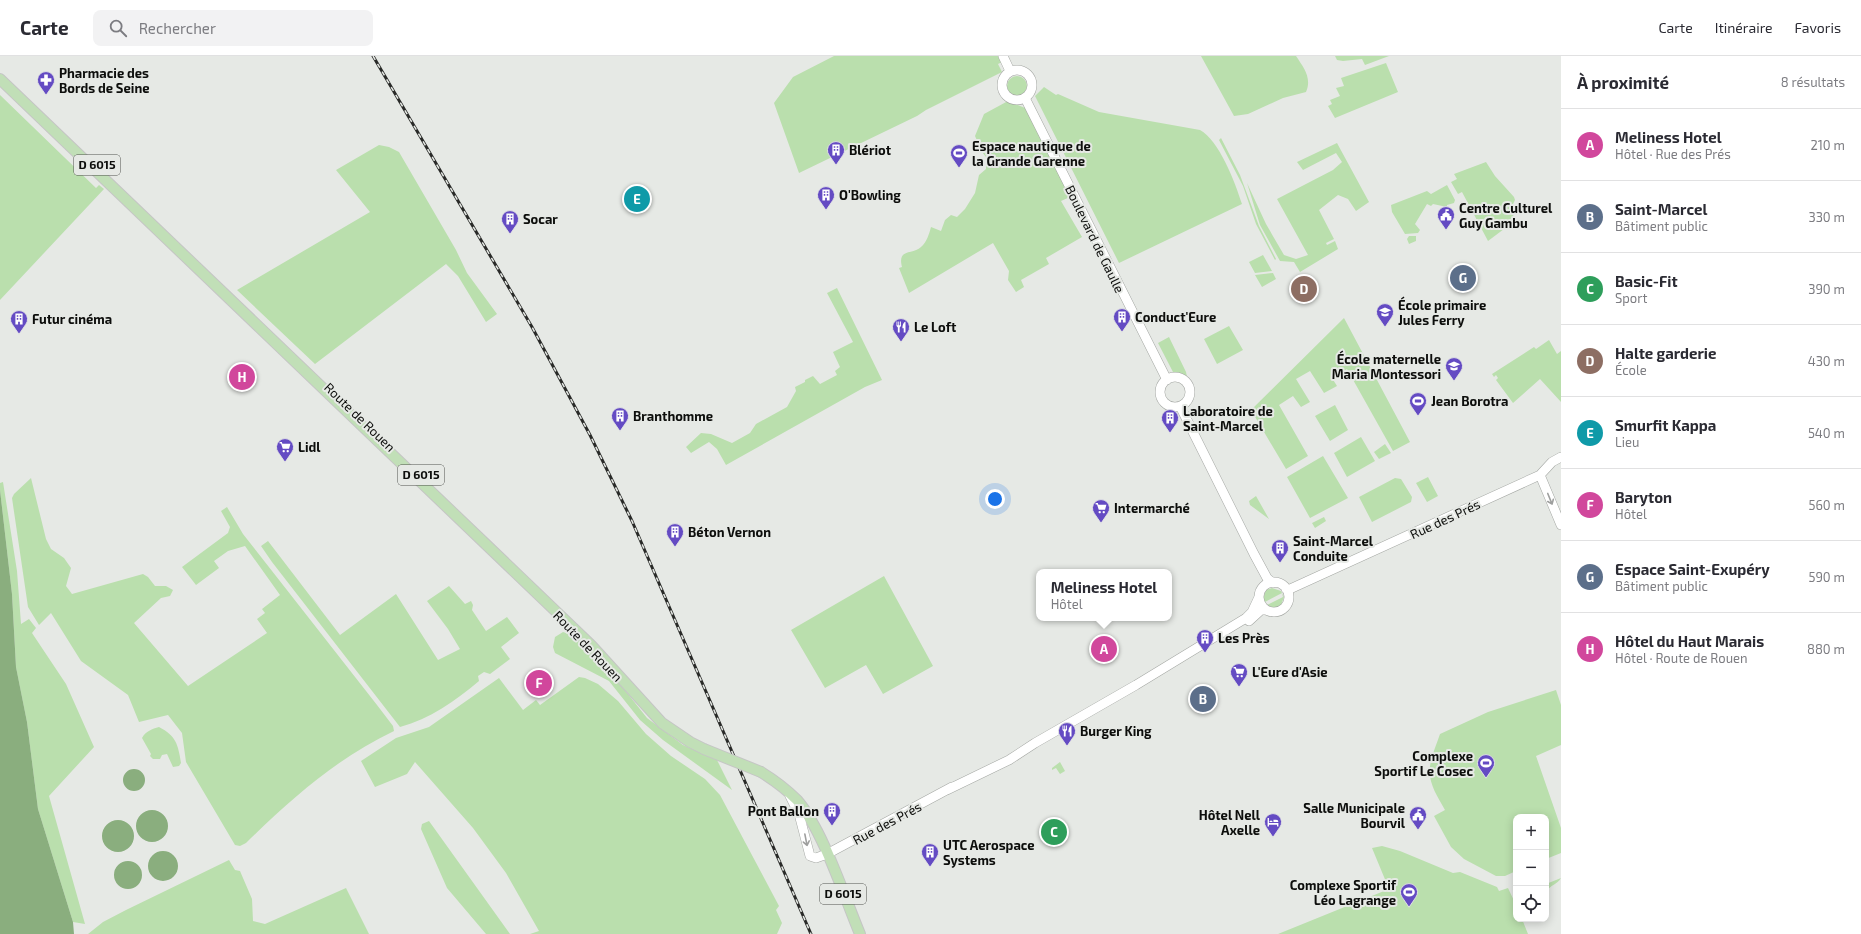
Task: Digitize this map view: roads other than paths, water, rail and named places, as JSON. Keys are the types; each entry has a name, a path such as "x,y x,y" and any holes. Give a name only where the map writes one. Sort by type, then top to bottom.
{"main road":[{"path":"1003,56 1010,71"},
{"path":"1022,70 1032,79 1031,92 1025,98 1015,100 1004,93 1002,84 1003,79 1010,71 1022,70"},
{"name":"D 6015","path":"0,72 191,259"},
{"name":"D 6015","path":"0,79 191,259"},
{"name":"Boulevard de Gaulle","path":"1025,98 1167,380"},
{"name":"Route de Rouen","path":"191,259 604,650 615,662 640,700 658,720 673,732 704,749 760,772 788,791 809,817 827,854 860,934"},
{"path":"1177,377 1187,384 1189,395 1180,406 1171,406 1162,398 1161,386 1167,380 1177,377"},
{"path":"1180,406 1254,554 1268,578 1273,583"},
{"name":"Rue des Prés","path":"1286,589 1290,590 1540,474 1552,462 1561,457"},
{"path":"1540,474 1561,525"},
{"path":"1254,554 1259,573 1264,582 1262,588 1259,597 1261,606 1271,612 1279,611 1286,606 1288,600 1286,589 1280,584 1273,583 1262,588"},
{"name":"Rue des Prés","path":"1288,600 1334,570"},
{"name":"Rue des Prés","path":"827,854 947,790 986,767 1035,743 1146,679 1246,618 1253,610 1259,597"},
{"name":"Rue des Prés","path":"1146,679 1197,652 1250,621 1262,610 1266,610"},
{"path":"788,791 799,814 810,856 816,858 827,854"}],"railway":[{"path":"373,56 532,327 590,435 632,521 811,934"}],"place":[{"name":"Pharmacie des Bords de Seine","path":"46,95"},
{"name":"Blériot","path":"836,165"},
{"name":"Espace nautique de la Grande Garenne","path":"959,168"},
{"name":"Smurfit Kappa","path":"637,199"},
{"name":"O'Bowling","path":"826,210"},
{"name":"Centre Culturel Guy Gambu","path":"1446,230"},
{"name":"Socar","path":"510,234"},
{"name":"Espace Saint-Exupéry","path":"1463,278"},
{"name":"Halte garderie","path":"1304,289"},
{"name":"École primaire Jules Ferry","path":"1385,327"},
{"name":"Conduct'Eure","path":"1122,332"},
{"name":"Futur cinéma","path":"19,334"},
{"name":"Le Loft","path":"901,342"},
{"name":"Hôtel du Haut Marais","path":"242,377"},
{"name":"École maternelle Maria Montessori","path":"1454,381"},
{"name":"Jean Borotra","path":"1418,416"},
{"name":"Branthomme","path":"620,431"},
{"name":"Laboratoire de Saint-Marcel","path":"1170,433"},
{"name":"Lidl","path":"285,462"},
{"name":"Intermarché","path":"1101,523"},
{"name":"Béton Vernon","path":"675,547"},
{"name":"Saint-Marcel Conduite","path":"1280,563"},
{"name":"Meliness Hotel","path":"1104,649"},
{"name":"Les Près","path":"1205,653"},
{"name":"Baryton","path":"539,683"},
{"name":"L'Eure d'Asie","path":"1239,687"},
{"name":"Saint-Marcel","path":"1203,699"},
{"name":"Burger King","path":"1067,746"},
{"name":"Complexe Sportif Le Cosec","path":"1486,778"},
{"name":"Pont Ballon","path":"832,826"},
{"name":"Salle Municipale Bourvil","path":"1418,830"},
{"name":"Basic-Fit","path":"1054,832"},
{"name":"Hôtel Nell Axelle","path":"1273,837"},
{"name":"UTC Aerospace Systems","path":"930,867"},
{"name":"Complexe Sportif Léo Lagrange","path":"1409,907"}]}
